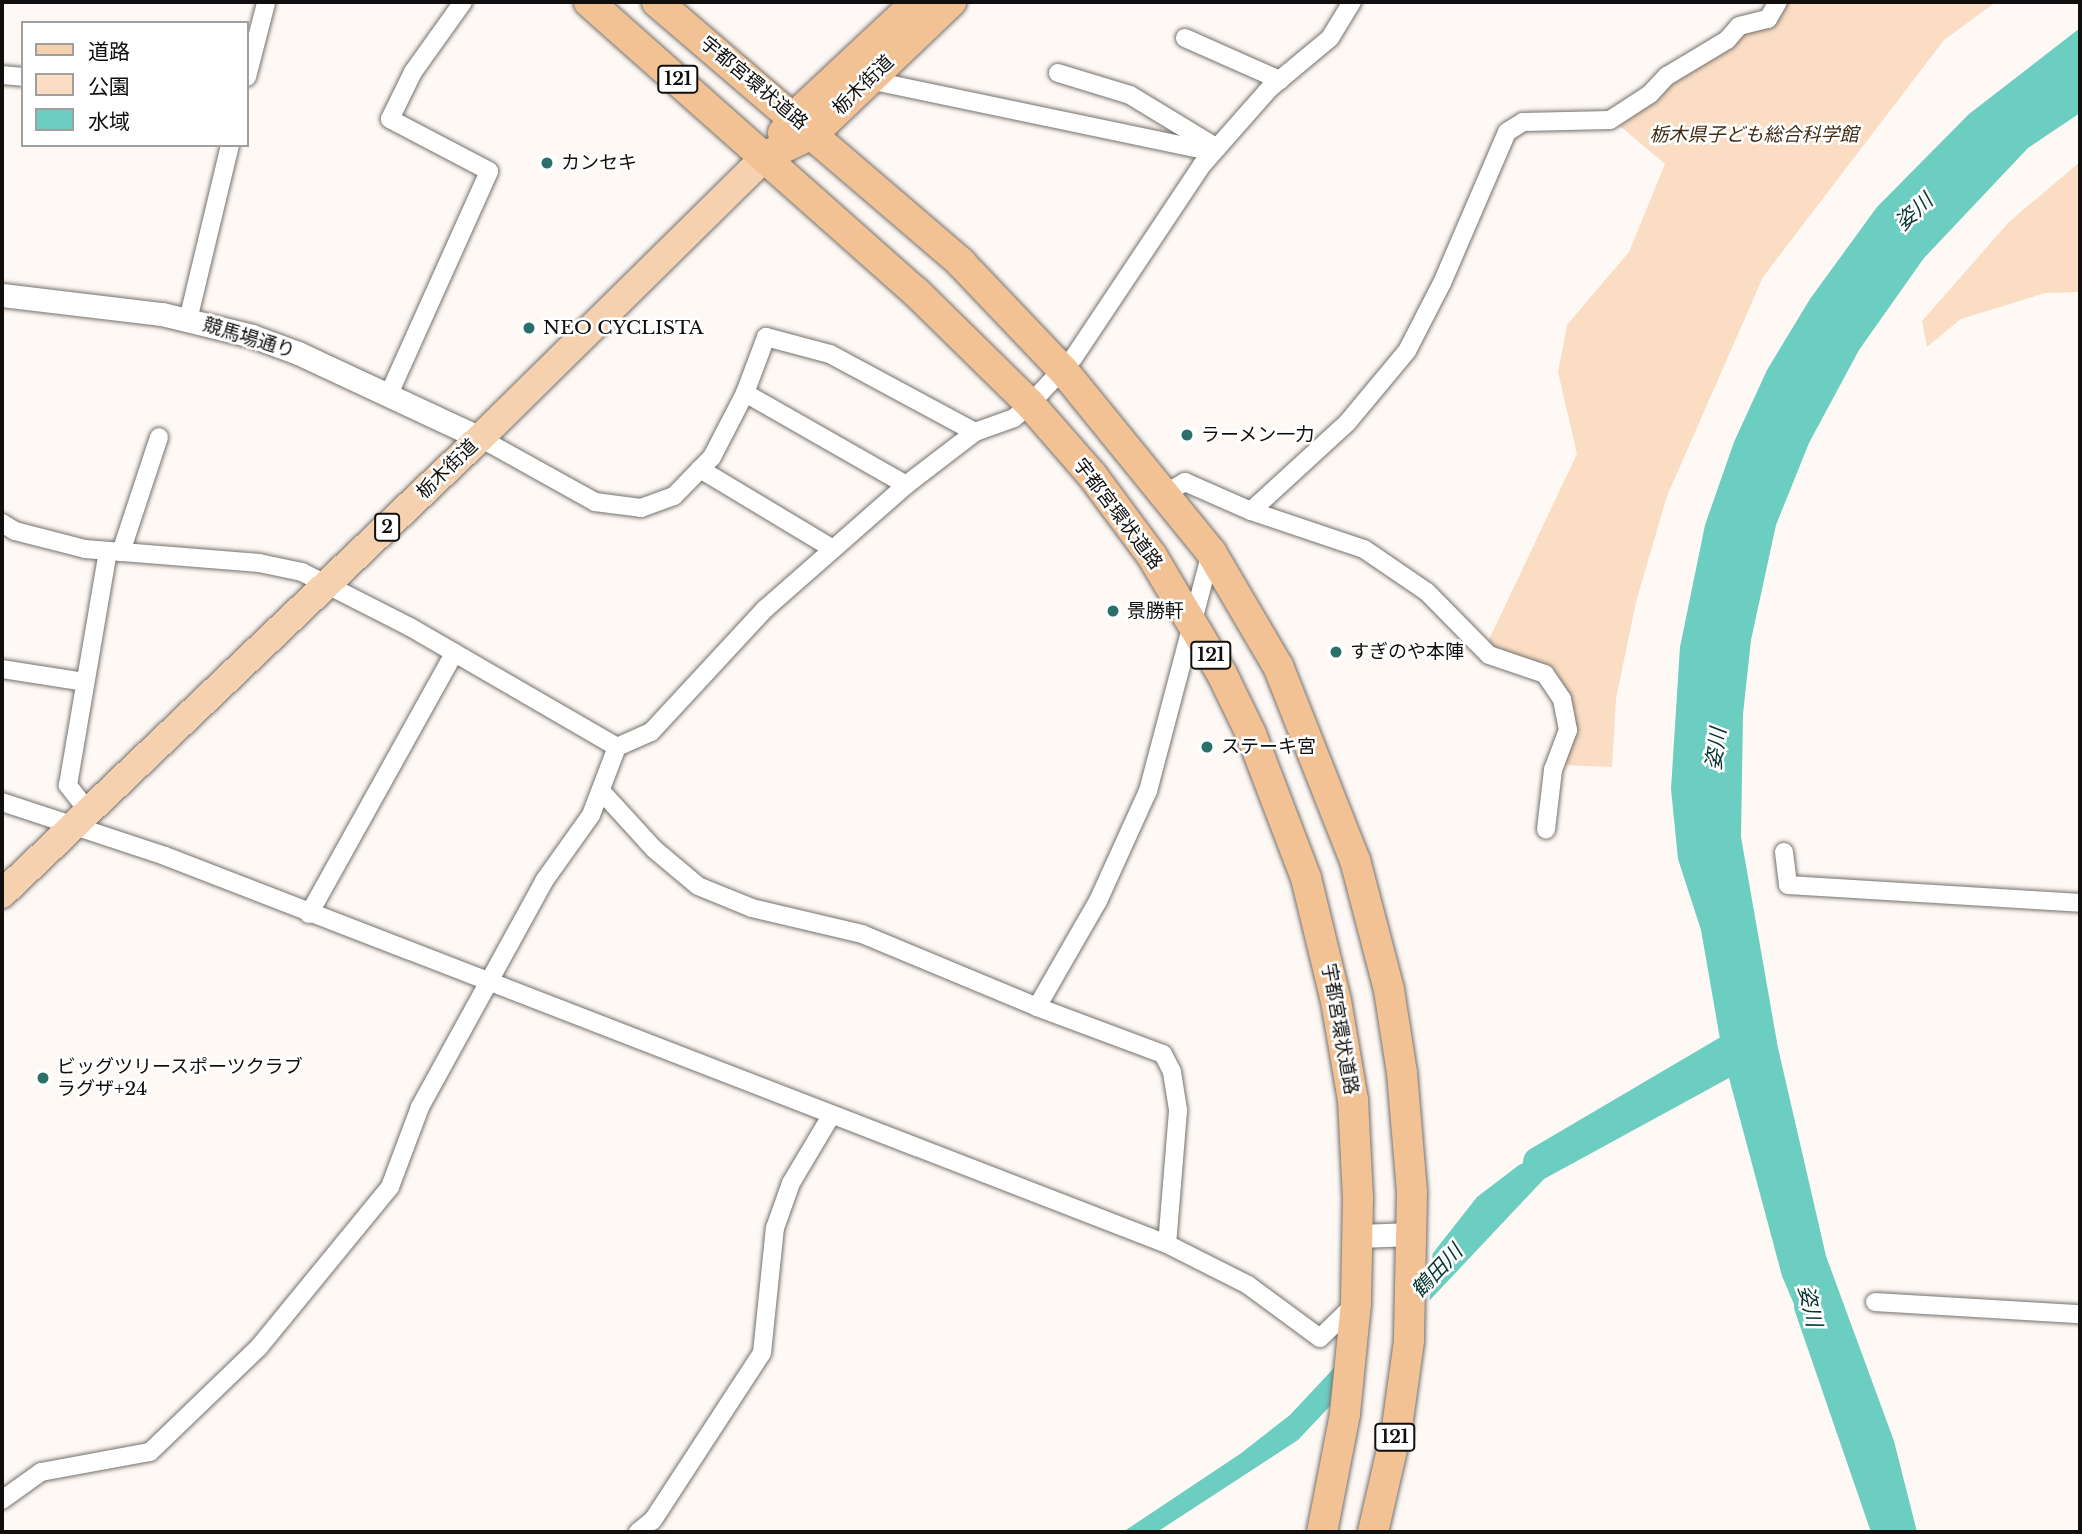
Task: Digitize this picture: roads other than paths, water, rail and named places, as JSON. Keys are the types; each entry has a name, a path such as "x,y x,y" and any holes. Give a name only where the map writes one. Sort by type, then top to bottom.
{"highway":[{"name":"宇都宮環状道路","path":"589,2 766,156 916,292 1030,404 1145,545 1193,621 1272,786 1321,933 1353,1101 1358,1236 1356,1303 1345,1414 1322,1532"},
{"name":"宇都宮環状道路","path":"657,2 804,125 961,263 1063,370 1166,493 1211,552 1278,666 1301,717 1373,922 1402,1073 1414,1243 1409,1341 1398,1428 1373,1532"},
{"name":"栃木街道","path":"804,125 916,2"},
{"name":"栃木街道","path":"766,156 804,125 869,80 951,2"},
{"path":"1394,1532 1398,1428"}],"main road":[{"name":"栃木街道","path":"2,894 480,438 766,156"}],"street":[{"path":"389,394 489,171 390,119 413,72 463,2"},
{"path":"2,1500 41,1472 150,1452 259,1347 390,1187 419,1107 544,881 603,792 617,747 651,732 765,609 906,485 975,432 1014,418 1030,404 1063,370 1215,150 1280,80 1330,38 1352,2"},
{"path":"1251,511 1347,423 1407,351 1442,283 1507,132 1523,122 1610,120 1650,94 1667,76 1727,40 1739,26 1768,19 1778,2"},
{"path":"248,72 266,3"},
{"path":"1185,38 1280,80"},
{"path":"1058,73 1130,95 1215,150"},
{"path":"2,75 21,77"},
{"path":"869,80 1215,150"},
{"path":"188,320 230,147"},
{"name":"競馬場通り","path":"2,295 188,320 298,353 480,438"},
{"path":"480,438 595,502 641,508 674,496 712,457 745,393 766,337 830,354 975,432"},
{"path":"745,393 906,485"},
{"path":"80,819 68,785 85,682 114,551 159,438"},
{"path":"700,469 833,549"},
{"path":"1166,493 1185,482 1251,511 1364,549 1427,592 1489,655 1529,665 1554,685 1562,699 1568,730 1553,770 1546,830"},
{"path":"2,523 15,531 114,551 259,563 302,572 454,653 617,747"},
{"path":"1037,1007 1098,901 1148,791 1211,552"},
{"path":"309,914 454,653"},
{"path":"2,669 85,682"},
{"path":"603,792 654,849 698,886 752,908 862,934 1037,1007 1163,1054 1172,1072 1178,1111 1167,1244"},
{"path":"2,802 80,819 309,914 1167,1244 1248,1285 1320,1338 1356,1303"},
{"path":"1784,852 1788,885 2080,903"},
{"path":"638,1532 653,1520 762,1353 775,1228 791,1183 831,1116"},
{"path":"1358,1236 1414,1243"},
{"path":"1875,1302 2080,1314"}],"water":[{"path":"2080,28 2080,113 2028,148 1924,258 1859,350 1809,443 1776,525 1751,640 1743,714 1741,837 1778,1048 1826,1256 1894,1441 1917,1532 1892,1532 1862,1432 1833,1363 1799,1316 1782,1276 1729,1078 1544,1179 1298,1440 1157,1532 1123,1532 1240,1454 1290,1415 1389,1309 1477,1197 1519,1165 1669,1096 1723,1056 1701,930 1678,859 1671,789 1680,647 1705,525 1734,442 1767,370 1810,299 1877,207 1969,114"}],"waterway":[{"name":"鶴田川","path":"1538,1162 1757,1033"},
{"name":"姿川","path":"1809,1306 1887,1532"}],"place":[{"name":"カンセキ","path":"547,163"},
{"name":"NEO CYCLISTA","path":"529,328"},
{"name":"ラーメン一力","path":"1187,435"},
{"name":"景勝軒","path":"1113,611"},
{"name":"すぎのや本陣","path":"1336,652"},
{"name":"ステーキ宮","path":"1207,747"},
{"name":"ビッグツリースポーツクラブ ラグザ+24","path":"43,1078"}],"park label":[{"name":"栃木県子ども総合科学館","path":"1754,135"}]}
